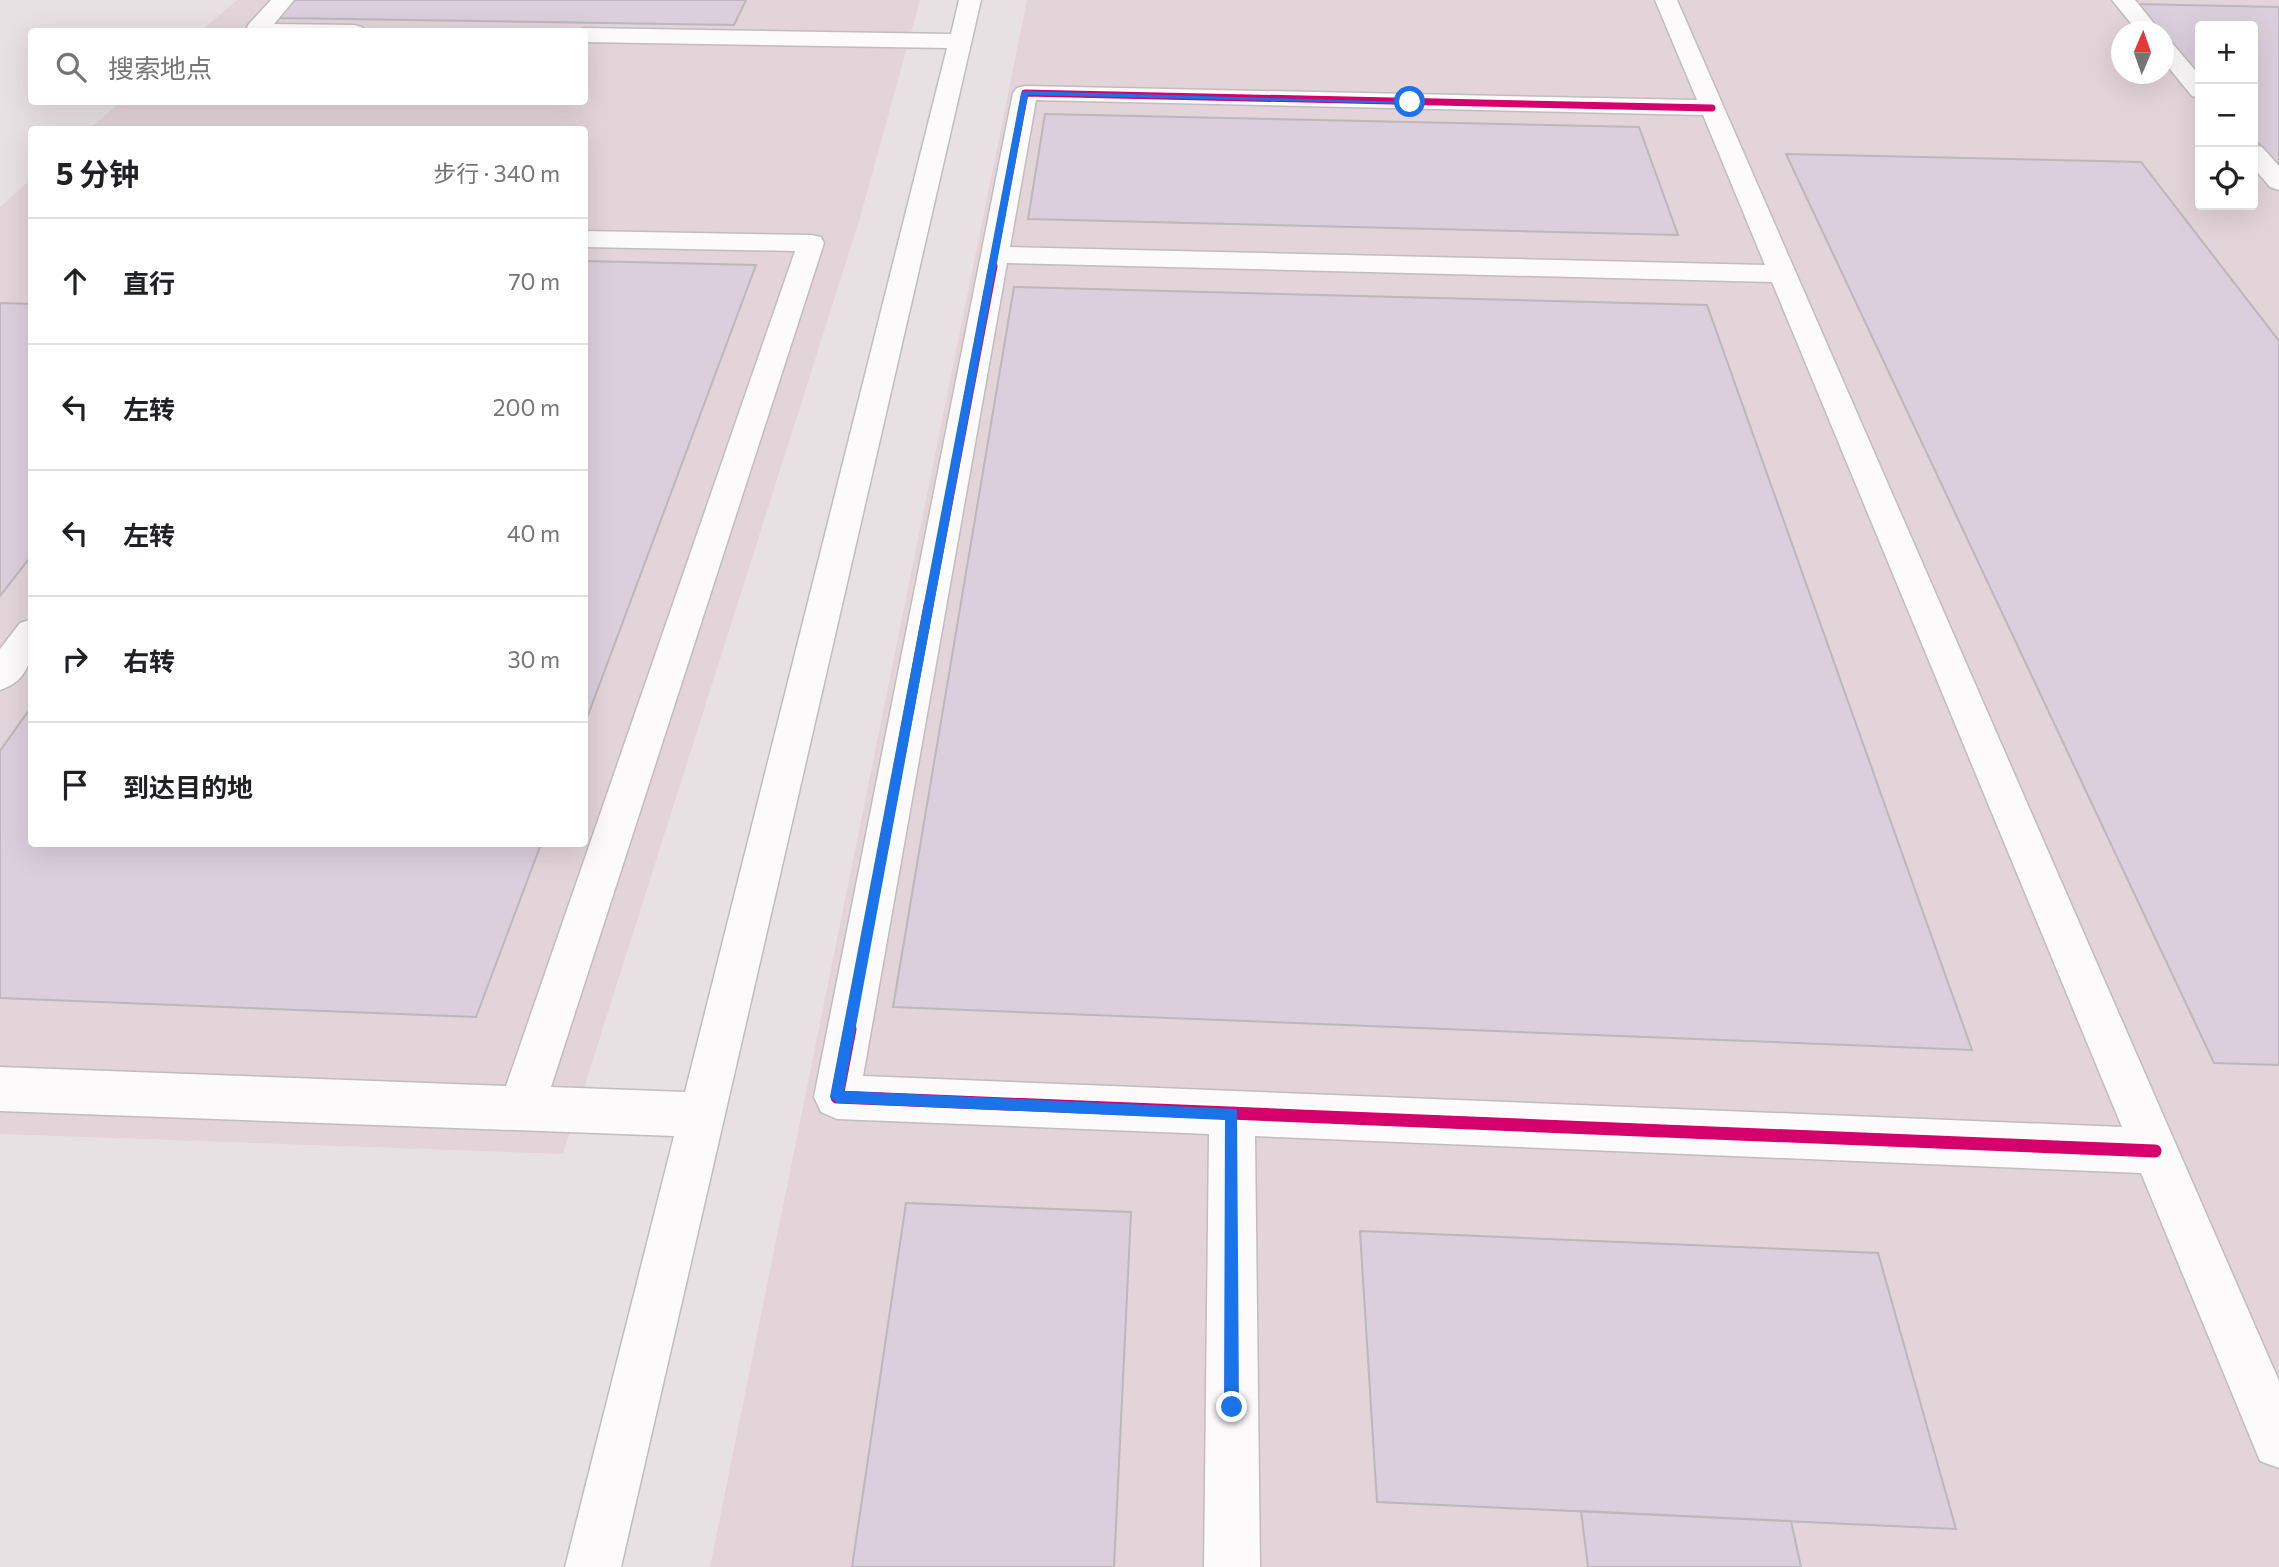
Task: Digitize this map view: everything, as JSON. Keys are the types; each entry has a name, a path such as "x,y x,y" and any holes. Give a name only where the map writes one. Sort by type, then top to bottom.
{"street":[{"path":"258,28 283,0"},
{"path":"593,1567 970,0"},
{"path":"1666,0 2279,1442"},
{"path":"2123,0 2141,21"},
{"path":"588,35 961,41"},
{"path":"2174,60 2195,84"},
{"path":"1712,108 1025,93 837,1097 2155,1152"},
{"path":"2258,158 2279,182"},
{"path":"521,1109 811,243 588,239"},
{"path":"995,255 1783,274"},
{"path":"0,676 28,638"},
{"path":"0,1089 702,1115"},
{"path":"1232,1114 1232,1567"}],"shaded area":[{"path":"237,0 920,0 860,218 563,1154 0,1134 0,207 28,182 28,847 588,847 588,126 93,126 117,105 588,105 588,28 204,28"},
{"path":"1027,0 2279,0 2279,1567 710,1567"}],"building":[{"path":"295,0 746,0 734,25 278,18"},
{"path":"2133,4 2279,7 2279,166 2258,143 2258,21 2195,21 2195,72 2174,49 2174,21 2148,21"},
{"path":"1045,114 1639,127 1678,235 1028,219"},
{"path":"1786,154 2141,162 2279,341 2279,1065 2214,1063"},
{"path":"588,261 756,265 588,715"},
{"path":"1014,287 1707,305 1972,1050 893,1007"},
{"path":"0,303 28,304 28,560 0,596"},
{"path":"28,712 28,847 540,847 476,1017 0,998 0,751"},
{"path":"906,1203 1131,1212 1114,1567 852,1567"},
{"path":"1360,1231 1878,1253 1956,1529 1377,1502"},
{"path":"1581,1511 1791,1521 1801,1567 1588,1567"}],"cycle path":[{"path":"1712,108 1025,93 837,1097 2155,1151"}],"route":[{"path":"1232,1407 1232,1114 837,1097 1025,93 1410,102"}]}
